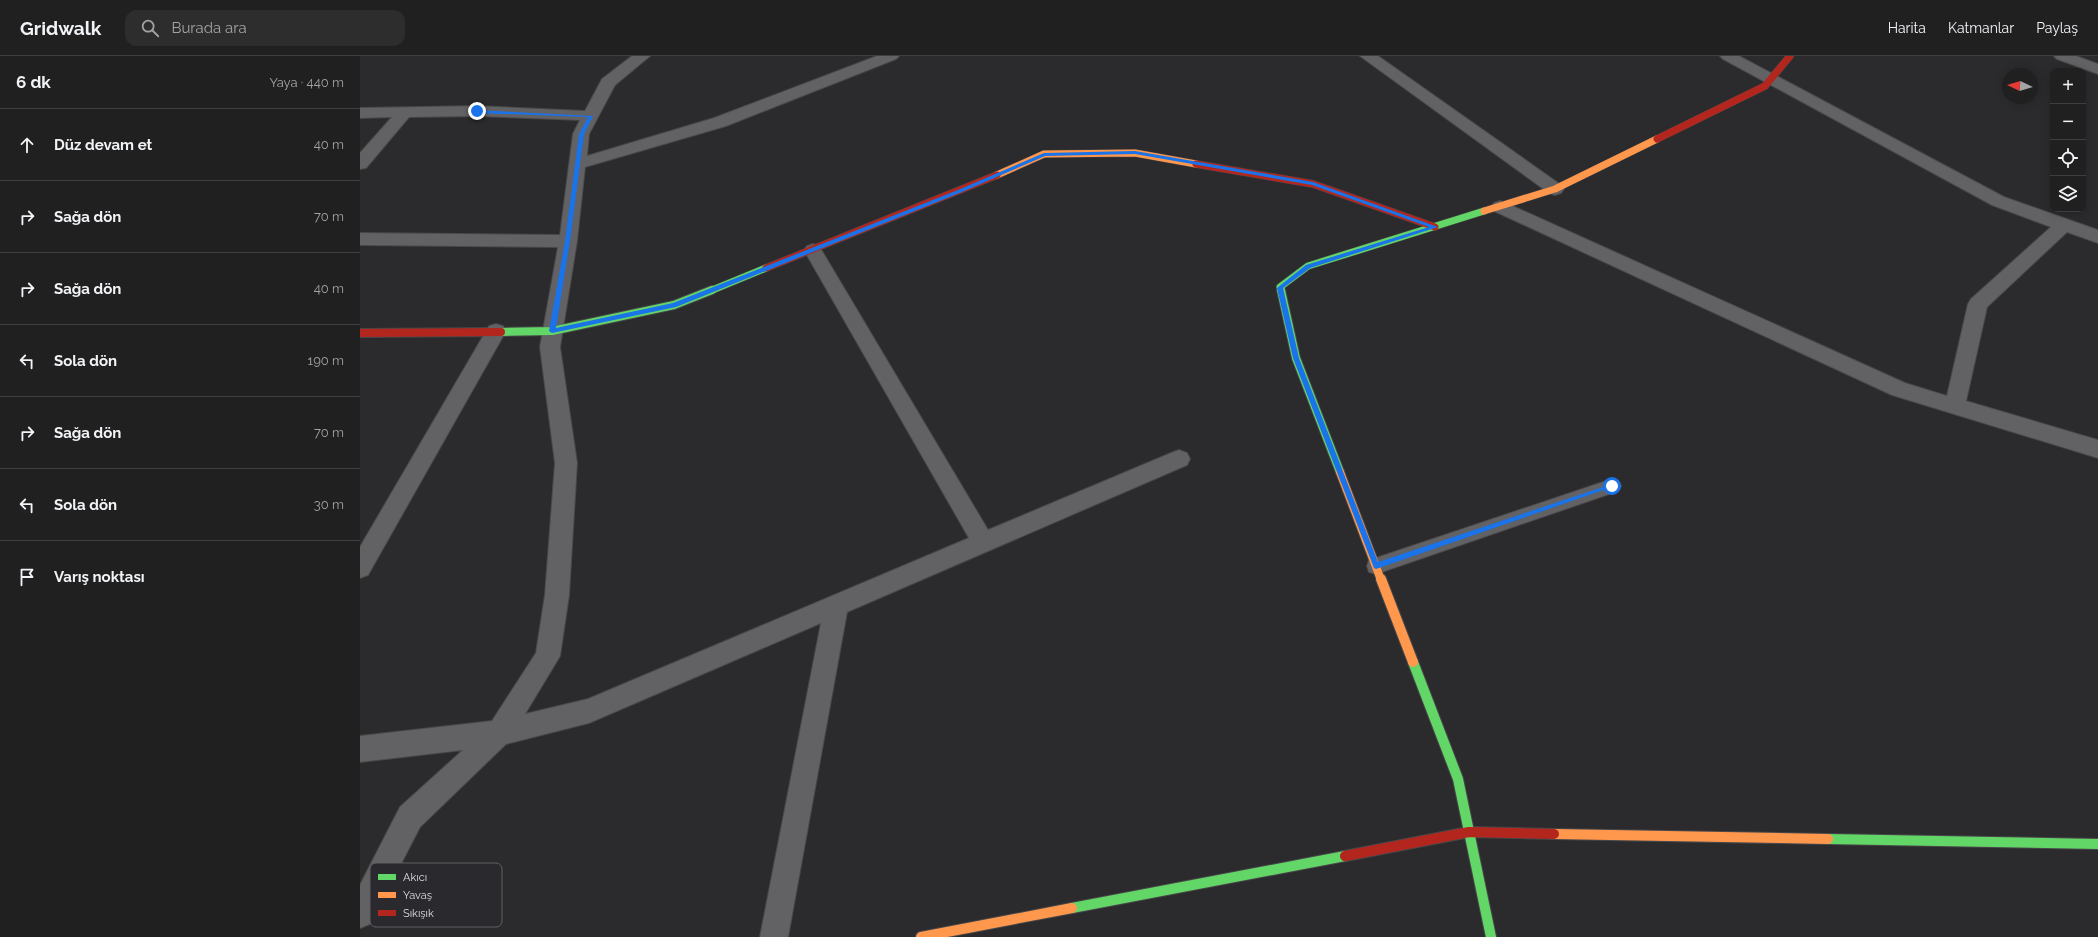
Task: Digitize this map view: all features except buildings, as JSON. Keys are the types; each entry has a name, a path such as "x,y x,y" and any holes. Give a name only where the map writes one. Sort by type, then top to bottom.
{"street":[{"path":"386,863 410,817 499,733 548,656 557,596 566,463 550,347 568,241 577,164 582,134 608,82 642,56"},
{"path":"577,164 720,122 891,56"},
{"path":"1370,56 1555,189"},
{"path":"1728,56 1998,201 2098,237"},
{"path":"1492,937 1458,778 1296,358 1280,288 1308,266 1555,189 1765,86 1790,56"},
{"path":"2062,56 2098,69"},
{"path":"360,113 477,111 591,116"},
{"path":"360,164 404,112"},
{"path":"360,333 552,331 674,305 960,191 1044,154 1135,153 1313,184 1435,227"},
{"path":"1500,207 1899,389 2098,449"},
{"path":"1955,406 1978,304 2064,225"},
{"path":"360,239 568,241"},
{"path":"812,250 983,542"},
{"path":"360,568 496,331"},
{"path":"360,749 499,733 590,711 1179,459"},
{"path":"774,937 836,605"},
{"path":"921,937 1469,832 2098,844"},
{"path":"360,914 370,895"}],"lane":[{"path":"1376,566 1612,486"}],"traffic: fast":[{"path":"1340,472 1296,358 1280,287 1308,266 1484,211"},
{"path":"501,332 552,331 674,305 766,268"},
{"path":"1413,662 1458,779 1491,937"},
{"path":"1828,839 2098,844"},
{"path":"1072,908 1345,856"}],"traffic: slow":[{"path":"1484,211 1555,189 1657,139"},
{"path":"997,175 1044,154 1135,153 1196,164"},
{"path":"1340,472 1413,662"},
{"path":"1554,834 1828,839"},
{"path":"921,937 1072,908"}],"traffic: jam":[{"path":"1657,139 1765,86 1790,56"},
{"path":"1196,164 1313,184 1435,227"},
{"path":"766,268 997,175"},
{"path":"360,333 501,332"},
{"path":"1345,856 1469,832 1554,834"}],"route":[{"path":"477,111 591,116 582,134 568,241 552,331 674,305 960,191 1044,154 1135,153 1313,184 1435,227 1308,266 1280,288 1296,358 1376,566 1612,486"}]}
